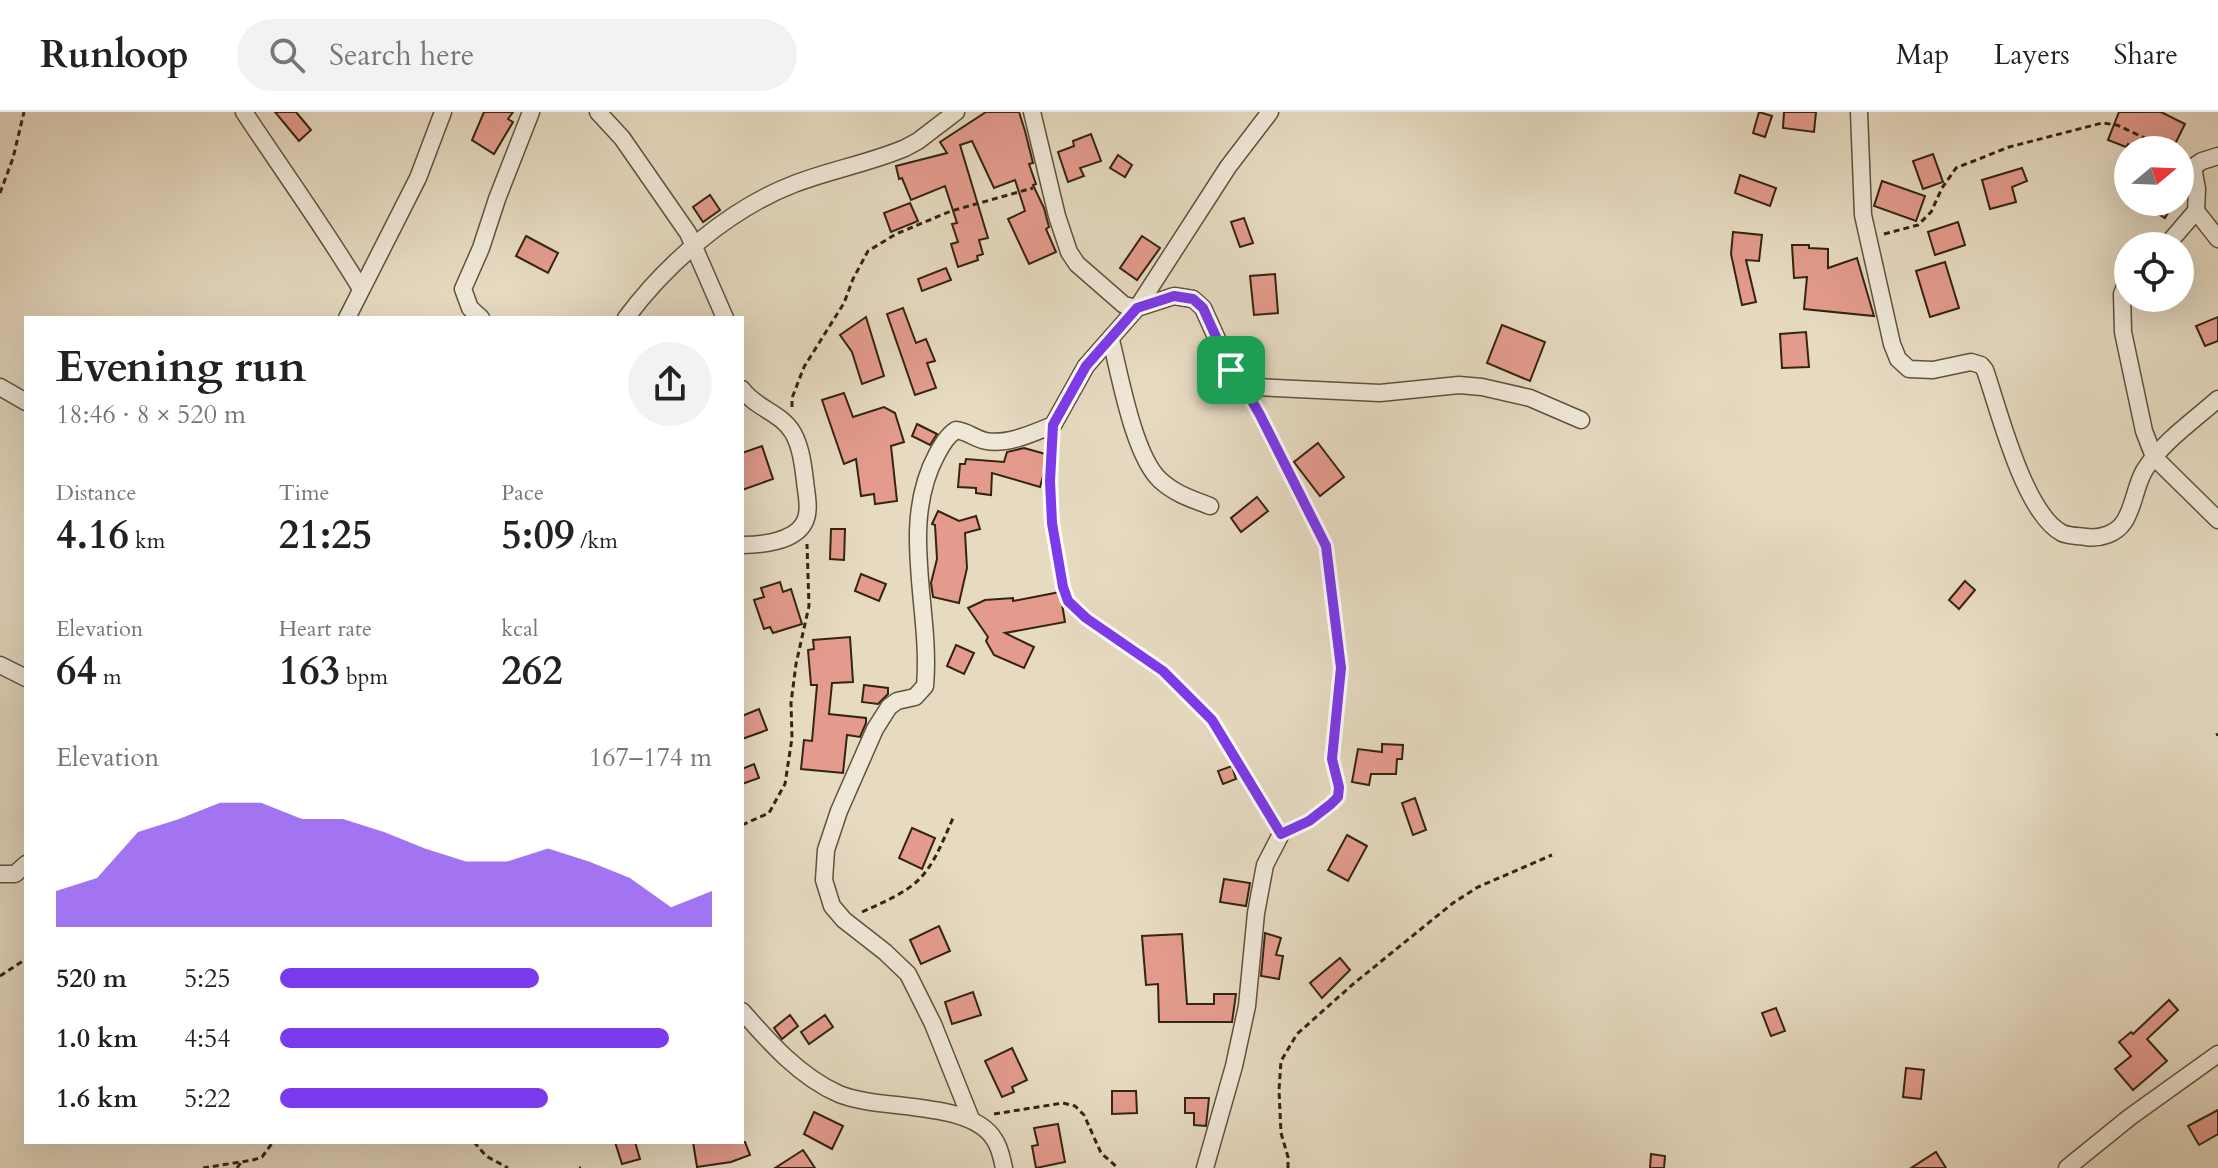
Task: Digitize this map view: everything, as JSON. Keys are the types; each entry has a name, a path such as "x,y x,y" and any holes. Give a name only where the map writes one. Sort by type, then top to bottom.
{"street":[{"path":"244,112 315,214 361,289"},
{"path":"348,316 418,178 443,112"},
{"path":"479,316 470,308 463,289 531,112"},
{"path":"598,112 622,138 694,245 724,316"},
{"path":"628,316 694,245 728,218 757,201 821,174 897,151 918,141 956,112"},
{"path":"1032,112 1060,226 1077,264 1124,305 1137,308 1174,296 1193,299 1203,308 1231,370 1240,380 1256,387 1380,393 1459,385 1482,387 1530,398 1581,420"},
{"path":"971,1119 933,1024 908,974 844,920 832,906 824,880 826,850 839,811 875,729 889,707 897,701 915,697 925,686 926,652 918,524 919,507 929,470 947,438 956,430 982,440 999,442 1053,425 1086,366 1137,308 1228,167 1270,112"},
{"path":"1859,112 1863,215 1898,359 1909,369 1933,370 1971,362 1981,365 2034,504 2063,533 2091,538 2116,530 2124,522 2142,474 2154,457 2218,399"},
{"path":"2178,232 2196,211 2197,189 2193,167 2218,156"},
{"path":"2196,211 2218,239"},
{"path":"2122,312 2123,332 2144,431 2154,457 2218,520"},
{"path":"1111,340 1143,455 1158,478 1177,494 1210,506"},
{"path":"0,387 24,401"},
{"path":"744,392 780,418 792,431 799,447 808,502 804,525 784,538 744,545"},
{"path":"0,665 24,677"},
{"path":"1205,1168 1234,1066 1247,1006 1256,913 1265,865 1281,834"},
{"path":"0,874 15,874 24,866"},
{"path":"744,1013 783,1055 830,1090 861,1101 971,1119 995,1140 1004,1168"},
{"path":"2067,1168 2130,1117 2218,1054"}],"path":[{"path":"0,193 13,158 24,112"},
{"path":"1868,238 1918,225 1931,212 1956,168 2009,147 2102,123 2117,125 2140,136"},
{"path":"792,431 792,398 804,367 832,325 868,251 896,234 951,211 1049,184"},
{"path":"1053,425 1050,481 1052,523 1068,601 1086,618 1163,671 1212,720 1281,834 1309,821 1338,797 1339,787 1332,759 1341,668 1326,546 1240,380"},
{"path":"744,824 769,813 785,784 792,738 791,703 796,664 809,606 810,573 804,525"},
{"path":"844,920 914,886 935,861 953,818"},
{"path":"1288,1168 1281,1133 1280,1075 1283,1055 1297,1034 1453,903 1478,887 1552,855"},
{"path":"0,976 24,960"},
{"path":"971,1119 1038,1106 1063,1103 1075,1106 1084,1115 1101,1153 1118,1168"},
{"path":"203,1168 262,1157 272,1144"},
{"path":"476,1144 486,1156 508,1168"},
{"path":"237,1168 242,1161"}],"building":[{"path":"275,112 296,112 311,130 299,141"},
{"path":"484,112 513,112 508,119 513,122 494,154 472,140"},
{"path":"986,112 1019,112 1025,131 1033,163 1029,164 1036,184 1033,185 1044,208 1049,227 1046,229 1056,252 1029,264 1008,219 1025,211 1015,180 994,188 972,141 960,145 988,238 979,240 983,254 977,256 978,260 958,267 951,244 958,242 952,224 957,223 945,186 911,200 902,178 899,179 896,166 947,153 940,142"},
{"path":"1759,112 1772,116 1765,137 1753,133"},
{"path":"1784,112 1816,112 1814,132 1783,128"},
{"path":"2119,112 2161,112 2185,124 2179,136 2114,136 2114,142 2108,140"},
{"path":"1091,134 1101,161 1080,168 1084,176 1068,182 1058,152 1074,146 1073,141"},
{"path":"1933,154 1943,182 1923,189 1913,161"},
{"path":"1118,155 1132,165 1125,177 1110,168"},
{"path":"2022,168 2027,181 2012,187 2016,202 1990,209 1982,180"},
{"path":"1740,175 1776,188 1770,206 1735,193"},
{"path":"1882,181 1925,196 1916,221 1874,206"},
{"path":"710,195 720,210 703,222 693,207"},
{"path":"910,203 918,221 891,232 884,213"},
{"path":"1244,218 1253,243 1240,247 1231,222"},
{"path":"1958,222 1965,245 1935,255 1928,232"},
{"path":"1733,232 1762,235 1759,261 1746,260 1756,302 1742,305 1731,254"},
{"path":"526,236 558,253 548,273 516,256"},
{"path":"1142,236 1160,248 1137,280 1120,268"},
{"path":"1792,245 1828,249 1828,268 1857,258 1874,316 1804,309 1807,277 1794,278"},
{"path":"1945,262 1959,308 1930,317 1916,271"},
{"path":"946,268 951,280 922,291 918,279"},
{"path":"1275,274 1278,313 1254,315 1250,276"},
{"path":"903,308 916,343 926,339 935,361 927,363 936,388 915,395 887,314"},
{"path":"866,317 884,376 862,384 852,352 840,335"},
{"path":"2218,317 2218,341 2205,346 2196,326"},
{"path":"1502,325 1545,342 1530,381 1487,363"},
{"path":"1806,332 1809,367 1782,368 1780,334"},
{"path":"844,393 853,417 884,407 895,413 904,442 891,446 897,501 875,504 874,494 861,496 856,459 844,464 822,400"},
{"path":"917,424 937,434 930,445 912,436"},
{"path":"1318,443 1344,477 1320,496 1294,462"},
{"path":"762,446 773,479 744,489 744,452"},
{"path":"1024,448 1049,455 1040,487 992,473 991,495 976,493 976,488 958,487 960,464 965,464 966,459 1004,462 1007,452"},
{"path":"1257,497 1268,511 1241,532 1231,518"},
{"path":"938,511 959,521 976,516 980,529 965,533 967,568 959,603 933,597 931,583 937,559 935,525 932,524"},
{"path":"831,529 845,529 844,560 830,559"},
{"path":"861,574 886,584 879,601 855,591"},
{"path":"1965,581 1975,590 1959,609 1949,600"},
{"path":"780,582 783,592 791,589 802,624 773,633 770,627 764,629 754,600 764,597 761,588"},
{"path":"1060,592 1065,622 1005,633 1034,647 1024,668 994,655 986,641 988,637 968,608 985,600 1013,598 1013,601"},
{"path":"850,637 853,682 832,683 829,714 866,718 866,723 860,737 847,735 843,773 801,769 804,740 812,741 817,685 811,685 808,650 814,649 813,640"},
{"path":"956,645 974,653 964,674 947,666"},
{"path":"864,685 888,688 888,694 878,704 862,702"},
{"path":"759,709 767,730 744,738 744,715"},
{"path":"1382,744 1403,745 1402,759 1397,759 1396,774 1371,774 1369,785 1352,782 1358,749 1382,752"},
{"path":"754,764 759,778 744,783 744,768"},
{"path":"1232,766 1236,779 1223,784 1218,771"},
{"path":"1415,798 1426,830 1413,835 1402,803"},
{"path":"912,828 935,838 922,869 899,858"},
{"path":"1347,835 1367,846 1348,881 1328,870"},
{"path":"1224,879 1250,883 1246,906 1220,902"},
{"path":"939,926 950,951 921,964 910,940"},
{"path":"1265,933 1281,938 1276,955 1283,956 1279,979 1261,976"},
{"path":"1182,934 1187,1004 1214,1004 1214,994 1236,994 1232,1022 1159,1022 1158,984 1146,985 1142,936"},
{"path":"1340,958 1350,970 1322,998 1310,983"},
{"path":"973,992 981,1015 952,1024 945,1002"},
{"path":"2169,1000 2178,1010 2147,1039 2167,1061 2133,1090 2115,1069 2131,1056 2119,1042 2131,1032 2133,1034"},
{"path":"1776,1008 1785,1031 1771,1036 1762,1013"},
{"path":"790,1015 798,1026 782,1039 774,1028"},
{"path":"825,1015 833,1027 809,1044 801,1032"},
{"path":"1012,1048 1027,1080 1012,1087 1014,1092 1002,1097 985,1061"},
{"path":"1906,1068 1924,1070 1921,1099 1903,1097"},
{"path":"1112,1091 1136,1091 1137,1113 1112,1114"},
{"path":"1185,1098 1209,1098 1206,1126 1194,1125 1194,1113 1185,1113"},
{"path":"2218,1110 2218,1134 2199,1145 2188,1126"},
{"path":"814,1112 843,1126 832,1149 804,1134"},
{"path":"1058,1124 1065,1162 1036,1168 1032,1146 1038,1145 1034,1128"},
{"path":"745,1142 750,1155 731,1162 697,1167 693,1144"},
{"path":"616,1144 636,1144 640,1159 622,1164"},
{"path":"803,1150 815,1168 775,1168"},
{"path":"1936,1152 1946,1168 1911,1168"},
{"path":"1651,1154 1665,1156 1664,1168 1650,1168"}],"route":[{"path":"1174,296 1193,299 1203,308 1210,321 1231,370 1260,415 1326,546 1332,583 1341,668 1332,759 1339,787 1338,797 1309,821 1281,834 1212,720 1163,671 1086,618 1068,601 1052,523 1050,457 1053,425 1086,366 1137,308 1174,296"}]}
